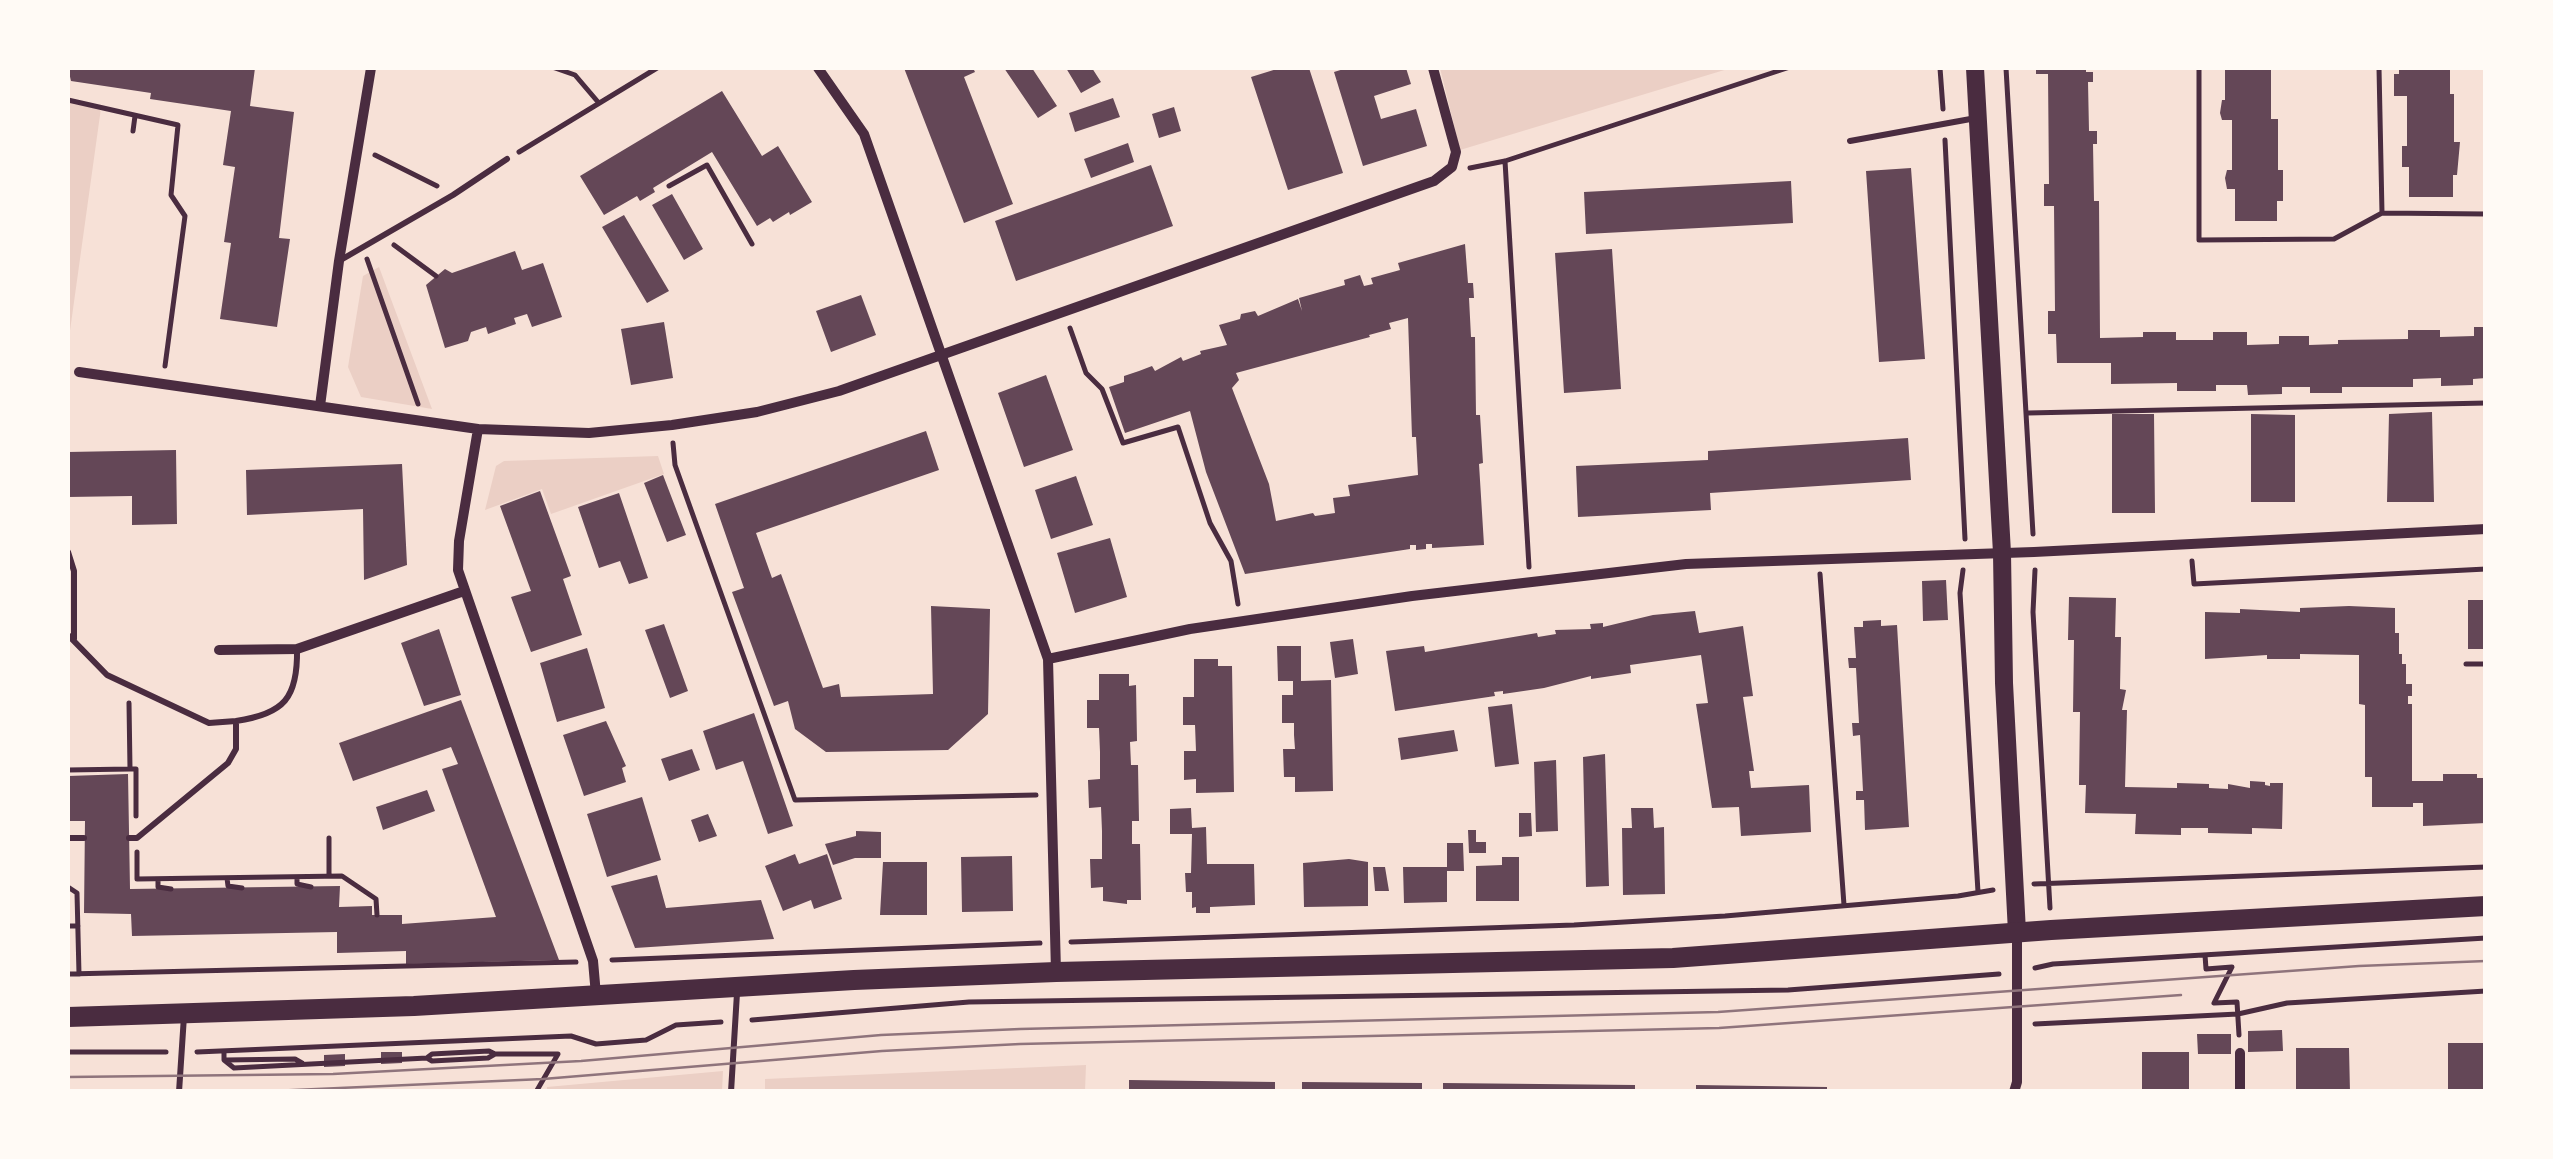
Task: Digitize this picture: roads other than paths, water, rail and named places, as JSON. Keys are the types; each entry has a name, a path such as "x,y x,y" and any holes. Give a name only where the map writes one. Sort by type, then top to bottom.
{"main road":[{"path":"68,1017 1056,972 1674,958 2018,932 2486,906"}],"street":[{"path":"320,406 370,68"},
{"path":"818,68 864,134 1048,659 1056,972"},
{"path":"79,372 478,430 589,432 758,412 839,392 1434,182 1452,167 1456,152 1433,68"},
{"path":"1976,68 2018,932 2014,1092"},
{"path":"478,430 459,541 458,570 593,961 596,994"},
{"path":"1048,659 1241,622 1530,581 1686,564 2034,552 2486,528"},
{"path":"219,650 298,649 464,591"},
{"path":"2240,1053 2240,1092"}],"lane":[{"path":"1850,141 1977,118"},
{"path":"339,261 507,159"},
{"path":"68,552 74,572 71,638 107,675 209,722 260,718 285,704 298,680 298,649"},
{"path":"133,838 228,763 236,749 236,721"},
{"path":"68,838 84,838"},
{"path":"731,1092 738,986"},
{"path":"180,1092 184,1014"}],"tram line":[{"path":"68,1077 333,1074 581,1061 881,1035 1020,1029 1718,1012 2359,966 2486,961"},
{"path":"249,1092 543,1079 882,1051 1020,1044 1719,1028 2181,995"}]}
